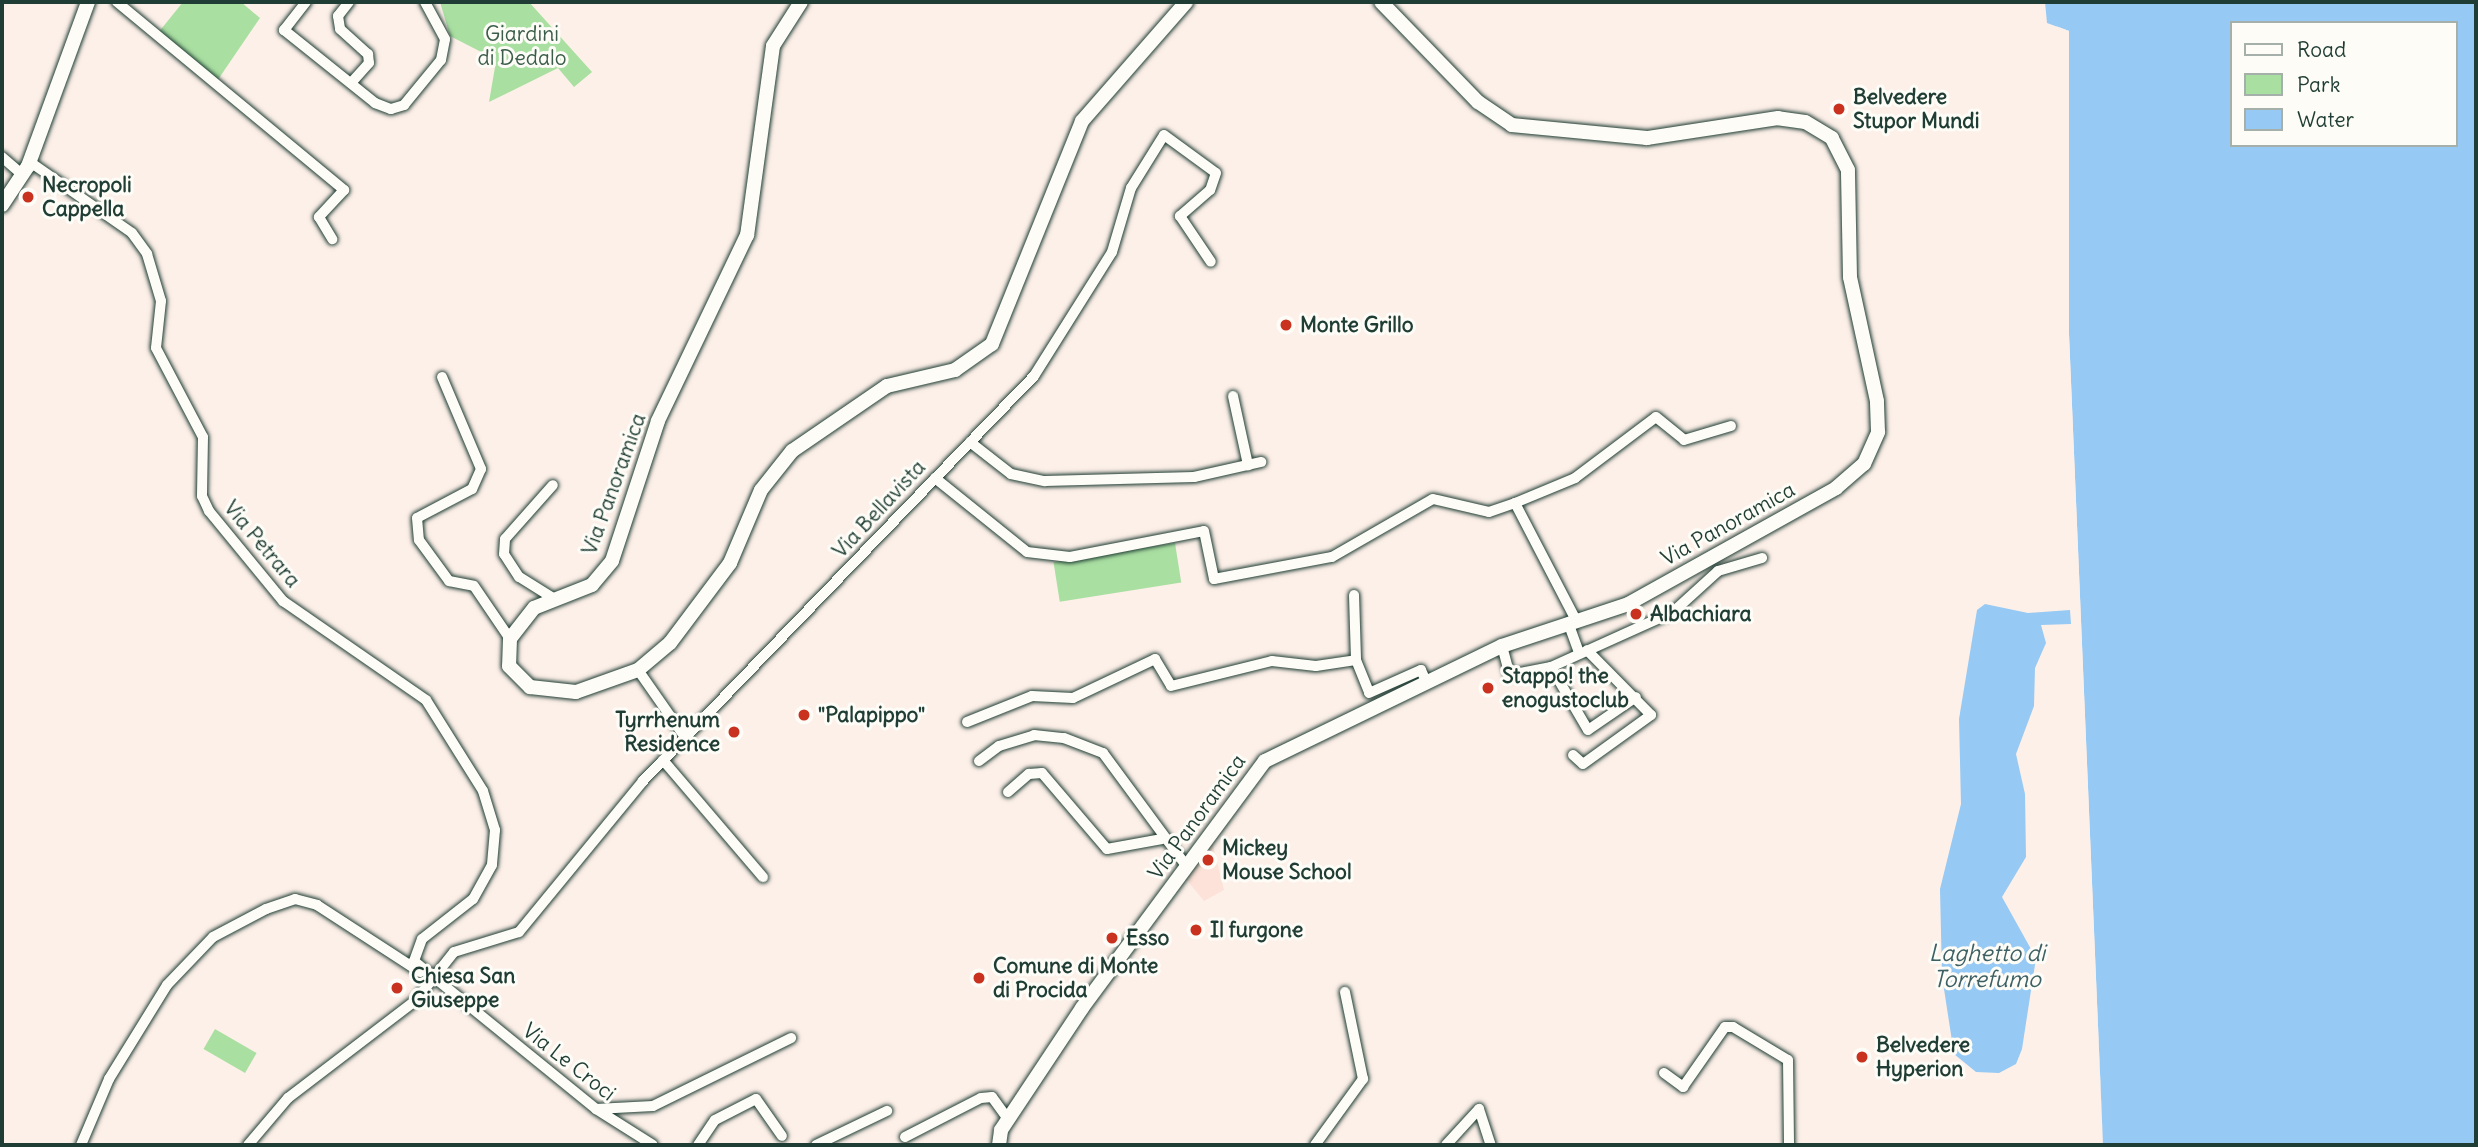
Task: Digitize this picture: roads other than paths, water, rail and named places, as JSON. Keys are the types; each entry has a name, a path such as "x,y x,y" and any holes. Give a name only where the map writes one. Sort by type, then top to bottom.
{"street":[{"path":"2,205 26,168 88,2"},
{"path":"117,2 344,190 319,217 331,239"},
{"path":"306,2 284,30 375,103 404,105 443,52 440,24 425,2"},
{"path":"349,2 338,16 340,29 368,54 369,63 351,83"},
{"name":"Via Panoramica","path":"510,639 520,620 553,598 592,585 612,561 658,421 747,235 773,46 801,2"},
{"path":"442,377 481,469 472,489 417,518 419,540 449,580 474,586 510,639 509,666 530,688 576,692 638,670 670,643 730,563 761,490 793,451 887,386 955,370 992,344 1082,121 1186,2"},
{"name":"Via Panoramica","path":"999,1145 1009,1119 1101,979 1265,761 1502,646 1628,604 1836,488 1864,464 1878,432 1878,401 1850,277 1848,170 1832,138 1805,122 1778,118 1647,138 1512,125 1478,102 1381,2"},
{"name":"Via Bellavista","path":"248,1145 288,1098 416,1000 454,952 519,932 663,760 970,442 1052,353 1112,253 1131,188 1164,135 1216,173 1210,190 1180,216 1211,262"},
{"name":"Via Petrara","path":"2,157 26,168 132,233 147,254 161,301 156,348 203,437 202,496 209,511 283,601 426,700 483,791 495,830 492,865 473,899 414,950 414,961 432,978"},
{"path":"1233,396 1248,465"},
{"path":"935,478 1027,552 1070,557 1204,531 1214,579 1332,557 1433,499 1489,512 1515,503 1575,478 1656,417 1684,440 1731,426"},
{"path":"970,442 1011,474 1035,481 1194,477 1261,462"},
{"path":"553,485 505,539 505,554 519,577 553,598"},
{"path":"1515,503 1573,624 1583,651 1636,697 1651,715 1583,764 1573,755"},
{"path":"1502,646 1510,675 1551,667 1674,612 1718,571 1762,558"},
{"path":"1353,595 1356,660 1369,693 1421,670 1426,681"},
{"path":"967,722 1031,696 1073,698 1155,659 1171,686 1272,661 1316,666 1356,660"},
{"path":"1551,667 1588,730 1636,697"},
{"path":"638,670 685,737"},
{"path":"979,761 999,746 1034,735 1064,738 1103,753 1162,839 1187,867"},
{"path":"663,760 763,877"},
{"path":"1007,792 1042,773 1107,849 1162,839"},
{"path":"81,1145 109,1079 167,985 212,937 266,909 295,899 317,905 432,978"},
{"name":"Via Le Croci","path":"432,978 596,1109 653,1145"},
{"path":"1315,1145 1363,1079 1345,992"},
{"path":"1664,1073 1683,1087 1725,1027 1733,1027 1788,1060 1789,1145"},
{"path":"596,1109 653,1107 792,1038"},
{"path":"905,1137 981,1098 992,1097 1009,1119"},
{"path":"698,1145 715,1120 756,1099 782,1136"},
{"path":"1446,1145 1479,1109 1491,1145"},
{"path":"816,1145 887,1111"}],"water":[{"path":"2045,2 2476,2 2476,1145 2103,1145 2069,334 2069,31 2047,23"},
{"name":"Laghetto di Torrefumo","path":"1985,604 2028,613 2070,610 2071,624 2041,625 2046,643 2035,668 2034,706 2016,754 2025,794 2026,857 2002,897 2036,958 2022,1049 2016,1064 1999,1073 1976,1072 1954,1054 1942,976 1940,889 1961,804 1959,719 1977,610"}],"place":[{"name":"Belvedere Stupor Mundi","path":"1839,109"},
{"name":"Necropoli Cappella","path":"28,197"},
{"name":"Monte Grillo","path":"1286,325"},
{"name":"Albachiara","path":"1636,614"},
{"name":"Stappo! the enogustoclub","path":"1488,688"},
{"name":"\"Palapippo\"","path":"804,715"},
{"name":"Tyrrhenum Residence","path":"734,732"},
{"name":"Mickey Mouse School","path":"1208,860"},
{"name":"Il furgone","path":"1196,930"},
{"name":"Esso","path":"1112,938"},
{"name":"Comune di Monte di Procida","path":"979,978"},
{"name":"Chiesa San Giuseppe","path":"397,988"},
{"name":"Belvedere Hyperion","path":"1862,1057"}],"park label":[{"name":"Giardini di Dedalo","path":"522,46"}]}
